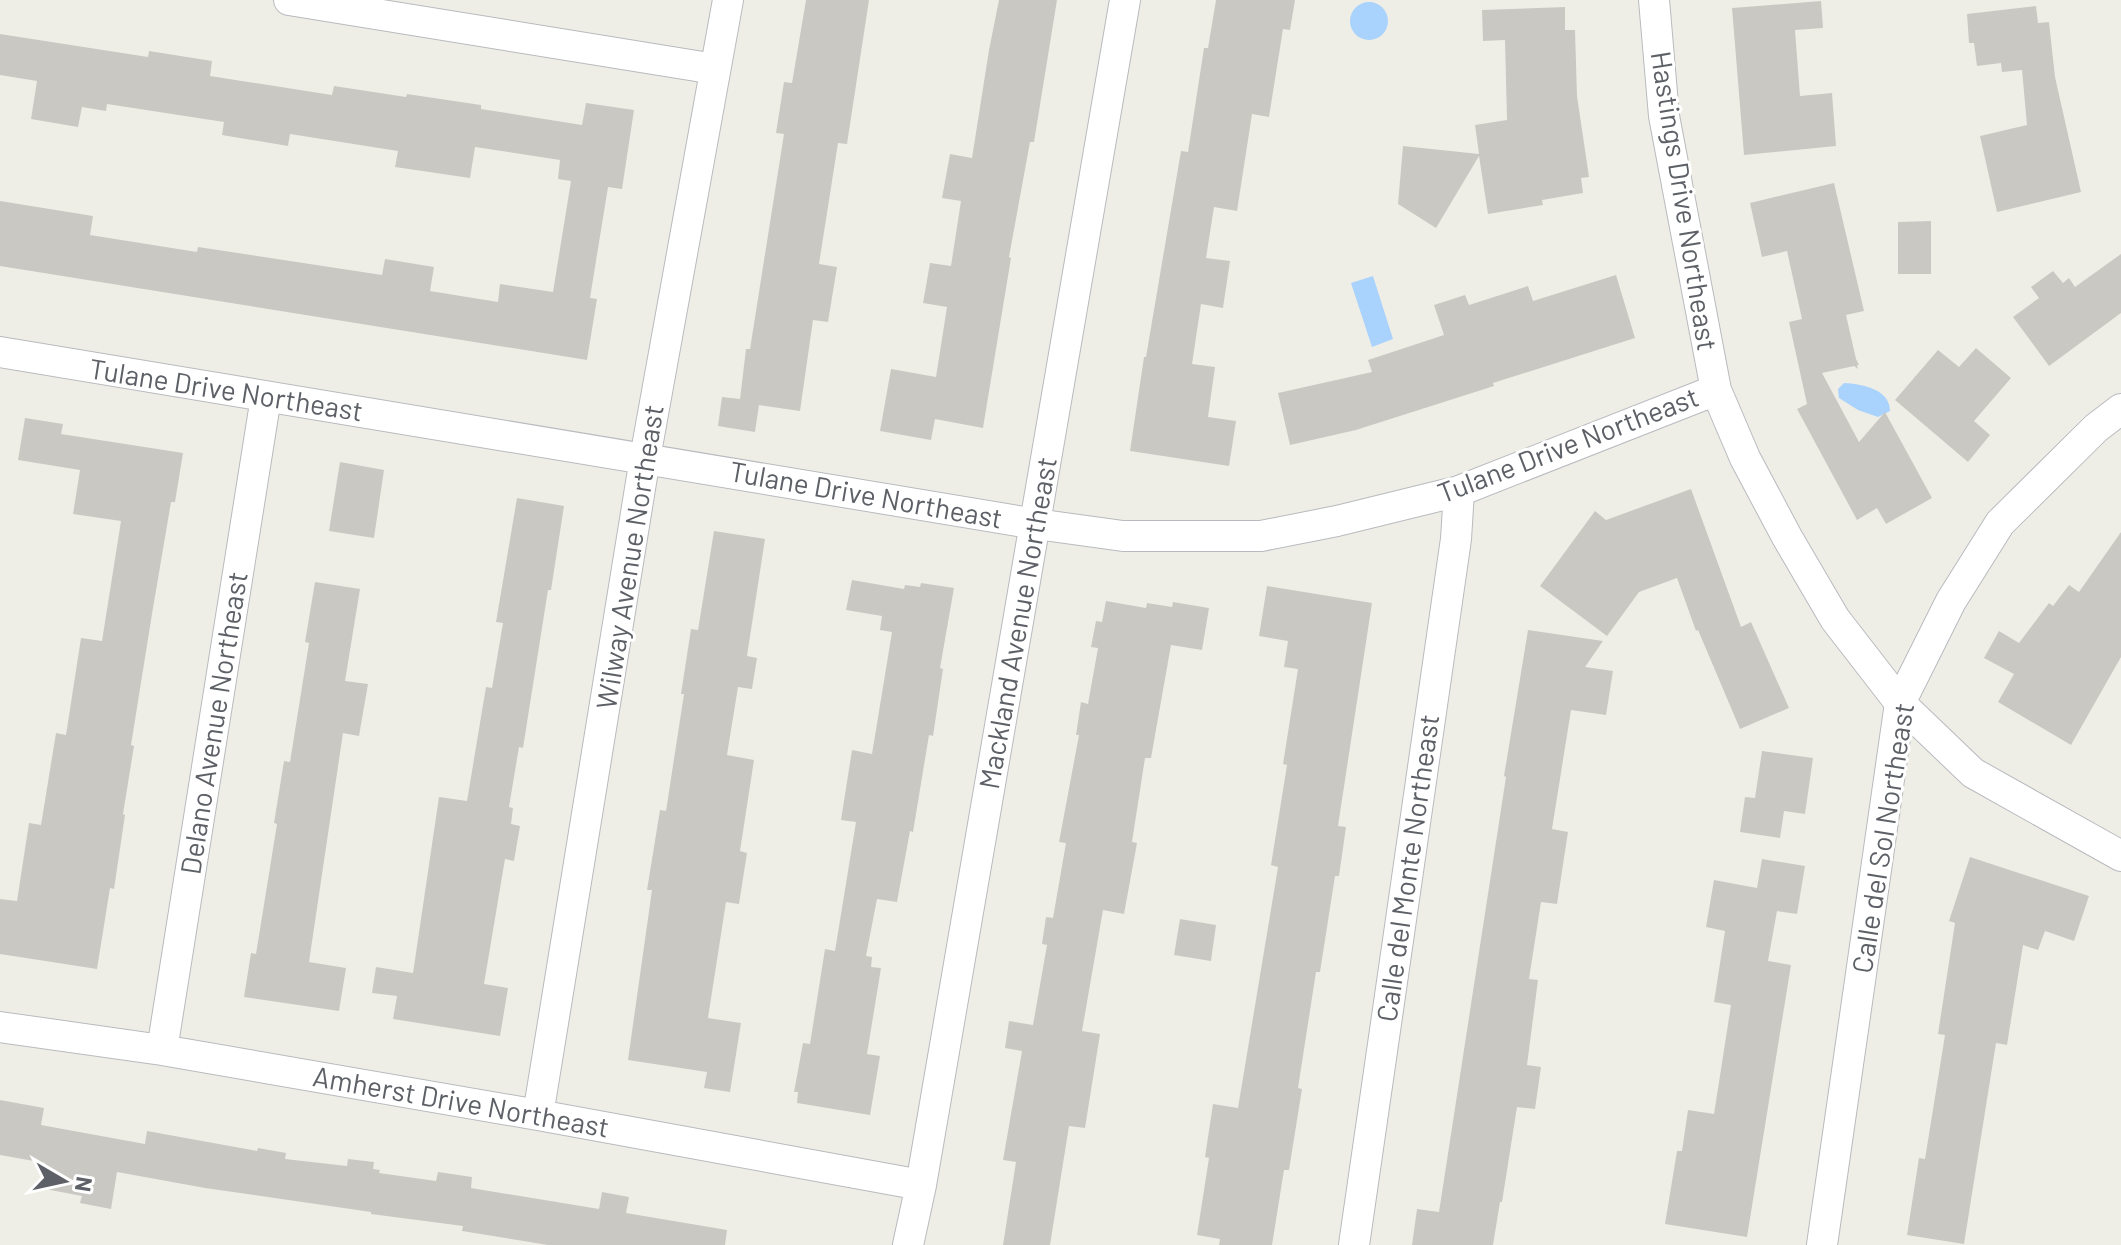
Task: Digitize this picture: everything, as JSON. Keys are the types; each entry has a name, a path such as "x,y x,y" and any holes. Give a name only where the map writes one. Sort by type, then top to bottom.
{"street":[{"path":"289,0 715,69"},
{"name":"Wilway Avenue Northeast","path":"538,1115 645,458 728,0"},
{"name":"Mackland Avenue Northeast","path":"908,1245 921,1185 1125,0"},
{"name":"Hastings Drive Northeast","path":"1654,0 1664,116 1716,390 1745,458 1787,537 1835,619 1900,703 1973,773 2121,856"},
{"name":"Tulane Drive Northeast","path":"0,352 1123,536 1261,536 1459,491 1716,390"},
{"name":"Delano Avenue Northeast","path":"162,1050 266,397"},
{"name":"Calle del Sol Northeast","path":"1822,1245 1900,703 1951,601 2000,523 2096,428 2121,409"},
{"name":"Calle del Monte Northeast","path":"1354,1245 1456,539 1459,491"},
{"name":"Amherst Drive Northeast","path":"0,1027 162,1050 921,1185"}],"water":[{"path":"1369,2 1382,8 1388,21 1382,34 1369,40 1356,34 1350,21 1356,8"},
{"path":"1373,276 1393,339 1372,347 1351,283"},
{"path":"1844,383 1874,389 1885,397 1890,411 1878,417 1858,410 1839,398 1838,389"}],"building":[{"path":"806,0 869,0 847,144 838,143 819,264 837,267 828,322 813,320 800,411 759,405 755,432 718,426 722,397 740,399 784,134 776,133 784,82 792,83"},
{"path":"999,0 1057,0 1034,142 1030,142 1009,257 983,428 935,419 931,440 880,431 891,369 936,377 947,307 923,303 930,263 951,266 961,201 942,198 950,154 972,158"},
{"path":"1216,0 1295,0 1290,30 1283,29 1269,117 1252,114 1237,211 1214,207 1206,258 1230,261 1223,308 1201,304 1192,364 1215,367 1208,417 1236,421 1229,466 1130,451 1181,151 1188,152 1204,48 1208,48"},
{"path":"1821,1 1823,28 1795,30 1800,96 1832,93 1836,146 1744,155 1732,8"},
{"path":"2036,6 2038,23 2049,22 2055,77 2081,192 1997,212 1980,136 2027,125 2022,70 2002,72 2001,63 1977,66 1974,43 1969,43 1967,14"},
{"path":"1565,7 1565,30 1575,30 1577,96 1589,177 1581,178 1583,193 1542,200 1543,205 1488,214 1479,156 1436,228 1398,204 1403,146 1479,154 1475,125 1507,120 1505,40 1483,41 1482,10"},
{"path":"0,34 148,57 149,51 212,61 210,76 332,95 334,86 406,97 407,94 582,125 586,103 634,110 622,189 608,187 590,298 597,299 587,360 0,266 0,201 93,216 90,235 197,252 198,247 382,275 385,259 434,267 430,291 498,302 500,284 553,292 571,181 558,179 560,160 475,147 470,178 395,167 398,151 290,134 288,146 222,135 224,122 107,104 106,111 82,107 78,127 31,119 37,81 0,75"},
{"path":"1834,183 1864,311 1846,315 1858,369 1854,366 1822,373 1859,442 1885,412 1932,498 1886,524 1877,508 1857,520 1797,409 1807,404 1789,322 1802,319 1787,251 1762,257 1750,203"},
{"path":"1931,221 1931,274 1898,274 1898,222"},
{"path":"2121,254 2121,313 2049,366 2013,317 2039,298 2031,287 2053,271 2063,283 2069,278 2075,287"},
{"path":"1616,275 1635,338 1356,430 1290,445 1278,393 1372,372 1368,360 1444,335 1434,305 1465,295 1469,305 1528,286 1533,301"},
{"path":"1976,348 2011,378 1974,421 1990,435 1968,462 1895,400 1938,350 1959,367"},
{"path":"25,418 63,424 61,434 183,453 175,502 171,502 152,614 131,745 134,746 114,889 110,888 97,969 0,954 0,899 17,901 29,823 41,825 56,733 66,735 81,638 102,641 121,521 73,514 80,470 18,460"},
{"path":"340,462 384,470 374,538 329,531"},
{"path":"1691,489 1741,627 1751,622 1789,708 1740,729 1696,631 1677,578 1639,592 1607,636 1540,586 1595,511 1606,520"},
{"path":"517,498 564,506 523,748 519,747 509,807 513,808 511,824 520,826 514,861 505,859 484,984 508,988 500,1036 393,1019 397,996 372,993 376,967 413,973 439,797 467,801 486,687 492,688 503,623 496,622"},
{"path":"714,531 765,539 747,656 757,658 752,689 738,687 727,755 754,760 740,851 747,853 739,904 726,902 708,1018 741,1023 730,1092 704,1088 707,1072 628,1060 652,890 647,890 660,810 666,811 691,629 698,630"},
{"path":"2121,532 2121,657 2071,745 1998,702 2014,674 1984,658 1999,631 2019,643 2049,603 2053,606 2069,585 2079,592"},
{"path":"852,580 904,589 905,585 920,587 921,583 954,588 940,668 943,669 933,736 929,735 913,832 910,831 897,902 877,899 866,956 872,957 871,967 881,968 867,1054 880,1056 870,1115 797,1103 798,1092 794,1092 803,1043 810,1044 825,949 835,951 856,822 841,820 852,750 872,754 892,632 880,630 882,616 846,610"},
{"path":"315,582 360,589 345,681 368,684 359,736 343,733 309,962 346,968 339,1011 244,997 251,953 256,954 284,761 290,762 309,643 305,642"},
{"path":"1267,586 1372,603 1338,826 1346,827 1339,876 1335,876 1320,972 1316,972 1289,1170 1284,1170 1272,1245 1219,1245 1220,1239 1197,1235 1209,1158 1205,1157 1213,1104 1238,1108 1278,867 1271,865 1298,669 1284,667 1288,641 1259,636"},
{"path":"1106,601 1146,608 1147,603 1172,607 1173,602 1209,608 1202,650 1171,645 1151,758 1145,758 1132,842 1137,843 1124,914 1103,910 1082,1031 1100,1034 1085,1128 1069,1126 1050,1245 1003,1245 1016,1162 1003,1160 1022,1051 1005,1048 1009,1021 1033,1025 1047,945 1042,944 1046,917 1053,918 1066,843 1059,842 1079,735 1076,735 1081,702 1088,704 1098,648 1091,647 1096,621 1102,622"},
{"path":"1528,630 1603,641 1585,667 1613,671 1606,715 1571,710 1552,829 1568,832 1557,904 1541,902 1529,979 1538,980 1527,1065 1541,1067 1535,1109 1517,1107 1493,1245 1412,1245 1417,1209 1439,1212"},
{"path":"1762,751 1813,758 1805,814 1784,811 1780,838 1740,832 1745,797 1755,798"},
{"path":"1970,857 2089,896 2074,941 2045,931 2038,950 2023,945 2007,1045 1996,1043 1964,1244 1907,1235 1919,1158 1925,1159 1945,1035 1938,1034 1955,923 1949,921"},
{"path":"1762,859 1805,866 1797,914 1777,911 1768,961 1791,965 1747,1237 1665,1224 1677,1151 1682,1151 1688,1110 1714,1114 1731,1005 1714,1002 1725,931 1706,927 1714,880 1757,888"},
{"path":"1180,919 1216,925 1211,961 1174,955"},
{"path":"0,1100 44,1108 41,1125 145,1144 147,1131 257,1151 258,1148 286,1153 285,1159 347,1166 348,1159 374,1162 373,1169 380,1170 379,1173 436,1181 438,1172 472,1177 471,1188 599,1209 602,1192 629,1197 626,1213 727,1230 725,1245 548,1245 462,1231 463,1226 117,1172 111,1209 80,1203 82,1196 40,1188 45,1163 0,1155"}]}
